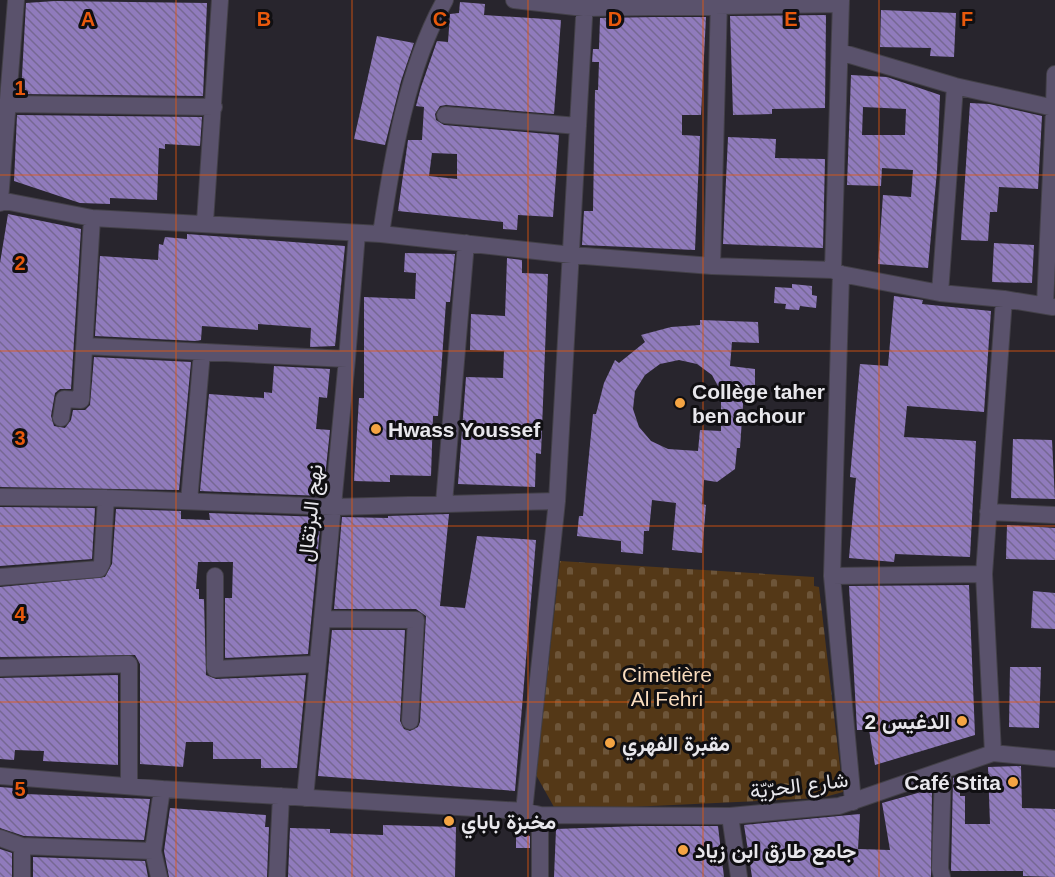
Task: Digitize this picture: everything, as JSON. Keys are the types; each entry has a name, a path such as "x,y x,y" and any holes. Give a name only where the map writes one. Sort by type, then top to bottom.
{"street":[{"path":"16,0 0,202 92,218 205,222 381,234 572,255 712,266 837,272 940,293 1050,306 1055,74"},
{"path":"205,222 220,0"},
{"path":"381,234 399,128 421,56 445,0"},
{"path":"514,0 585,4 841,2 832,576 853,802"},
{"path":"712,266 719,2"},
{"path":"540,877 532,813 557,501 585,4"},
{"path":"840,52 955,86 1054,108"},
{"path":"940,293 955,86"},
{"path":"9,104 214,106"},
{"path":"445,115 578,126"},
{"path":"62,418 64,399 81,400 92,218"},
{"name":"نهج البرتقال","path":"305,798 316,664 348,358 357,233"},
{"path":"444,503 466,243"},
{"path":"993,753 984,574 1004,299"},
{"path":"85,346 348,358"},
{"path":"189,501 202,352"},
{"path":"0,497 106,498 334,507 557,501"},
{"path":"0,577 99,569 102,563 106,498"},
{"path":"988,512 1055,515"},
{"path":"832,576 984,574"},
{"path":"215,576 214,669 316,664"},
{"path":"322,619 416,620 410,721"},
{"path":"0,668 129,664 129,785"},
{"name":"شارع الحرّيّة","path":"0,776 532,813 730,816 839,806 993,753 1055,759"},
{"path":"942,877 940,869 943,771"},
{"path":"159,877 153,851 162,789"},
{"path":"277,877 281,796"},
{"path":"730,816 739,877"},
{"path":"0,838 22,846 153,851"},
{"path":"22,846 22,877"}],"green space":[{"name":"Cimetière Al Fehri","path":"560,561 814,577 814,586 819,587 843,792 821,798 566,810 554,807 536,775"}],"building":[{"path":"55,1 207,3 203,96 21,94 26,3"},
{"path":"460,2 485,4 484,15 561,20 554,114 446,105 440,106 435,114 436,120 444,125 559,135 553,217 518,215 517,230 503,229 503,222 398,211 408,140 422,140 424,107 416,106 421,87 437,41 448,42 450,14 459,13","holes":["432,153 457,154 457,179 429,176"]},
{"path":"881,10 956,13 954,57 930,56 931,48 880,47"},
{"path":"826,15 825,108 772,109 772,114 733,115 730,16"},
{"path":"706,17 701,115 682,115 682,135 700,136 695,250 582,245 584,211 593,211 595,90 598,90 599,62 592,62 593,49 599,49 600,18"},
{"path":"377,36 414,43 401,81 385,145 354,139"},
{"path":"851,75 887,77 940,95 937,171 928,268 878,264 883,195 911,197 913,170 882,168 881,186 847,185","holes":["863,107 906,109 905,135 862,135"]},
{"path":"970,103 989,104 1042,116 1038,189 999,187 997,212 990,212 988,241 961,240"},
{"path":"17,115 202,117 200,146 165,144 165,149 159,148 157,200 110,198 110,204 80,203 14,181"},
{"path":"728,137 776,139 775,158 825,159 823,248 723,244"},
{"path":"8,214 81,229 71,389 60,389 55,393 51,416 54,426 65,428 71,420 73,410 85,410 90,405 94,357 191,362 179,490 0,487 0,263"},
{"path":"187,234 345,246 335,346 310,347 311,328 258,324 258,330 202,326 201,340 196,341 95,336 100,256 158,260 159,244 163,245 165,237 187,239"},
{"path":"994,243 1034,245 1032,283 992,282"},
{"path":"405,253 455,254 450,302 446,302 438,416 433,416 431,476 390,475 390,482 354,481 359,398 364,398 364,297 415,299 416,273 404,272"},
{"path":"507,258 522,260 522,273 548,274 541,454 536,453 535,487 458,484 466,377 503,378 504,351 470,350 471,314 505,316"},
{"path":"792,284 812,286 812,295 817,296 816,308 800,306 799,310 785,309 786,304 774,303 775,287 792,288"},
{"path":"894,296 923,300 922,304 991,311 984,412 907,406 904,437 976,441 970,557 895,554 894,562 849,558 856,478 850,477 860,364 888,366"},
{"path":"700,320 758,322 759,343 732,342 730,366 755,369 755,391 744,390 740,448 737,448 735,469 717,482 704,480 702,504 706,505 702,553 672,550 676,503 652,500 649,531 644,531 643,554 621,552 621,541 577,536 579,516 583,516 593,414 596,414 604,383 615,360 619,363 645,342 641,335 671,327 700,325","holes":["679,360 697,364 712,375 721,392 721,431 700,430 698,451 668,449 651,441 639,427 633,409 635,391 645,375 660,364"]},
{"path":"274,366 330,369 327,398 319,397 316,429 330,430 323,496 200,491 209,394 264,398 264,392 272,393"},
{"path":"1013,439 1052,440 1055,499 1011,498"},
{"path":"0,507 95,508 92,559 0,566"},
{"path":"116,509 181,511 181,519 210,520 209,513 321,517 308,654 225,658 225,598 232,598 233,562 198,562 196,589 199,589 199,599 204,599 206,675 216,679 306,675 297,768 261,768 261,759 213,759 213,742 186,742 183,767 140,764 140,664 135,655 0,657 0,587 105,577 112,564"},
{"path":"449,514 440,606 465,608 477,536 536,540 515,791 318,776 332,630 405,630 400,721 404,729 410,731 418,727 420,722 426,616 416,609 334,609 342,517 388,518 388,516"},
{"path":"1007,525 1055,528 1055,560 1006,559"},
{"path":"969,585 975,735 875,765 869,730 857,730 849,586"},
{"path":"1033,591 1055,593 1055,629 1031,628"},
{"path":"1010,667 1041,667 1039,728 1009,727"},
{"path":"118,675 118,765 43,761 44,751 15,750 14,760 0,759 0,678"},
{"path":"1021,766 1022,808 1055,809 1055,877 1023,876 1023,871 951,871 953,778 960,775 960,796 965,796 965,824 990,824 988,767"},
{"path":"0,787 25,789 25,794 150,799 144,840 24,836 0,828"},
{"path":"932,789 931,877 752,877 744,825 860,814 858,849 890,850 882,803"},
{"path":"170,808 266,815 265,827 269,827 267,877 169,877 164,851"},
{"path":"383,825 456,827 455,877 288,877 290,828 330,829 330,833 383,835"},
{"path":"718,826 724,877 554,877 556,829"},
{"path":"516,835 530,836 530,848 516,848"},
{"path":"0,849 12,853 12,877 0,877"},
{"path":"33,857 145,861 148,877 33,877"}],"place":[{"name":"Collège taher ben achour","path":"680,403"},
{"name":"Hwass Youssef","path":"376,429"},
{"name":"الدغيس 2","path":"962,721"},
{"name":"مقبرة الفهري","path":"610,743"},
{"name":"Café Stita","path":"1013,782"},
{"name":"مخبزة باباي","path":"449,821"},
{"name":"جامع طارق ابن زياد","path":"683,850"}]}
